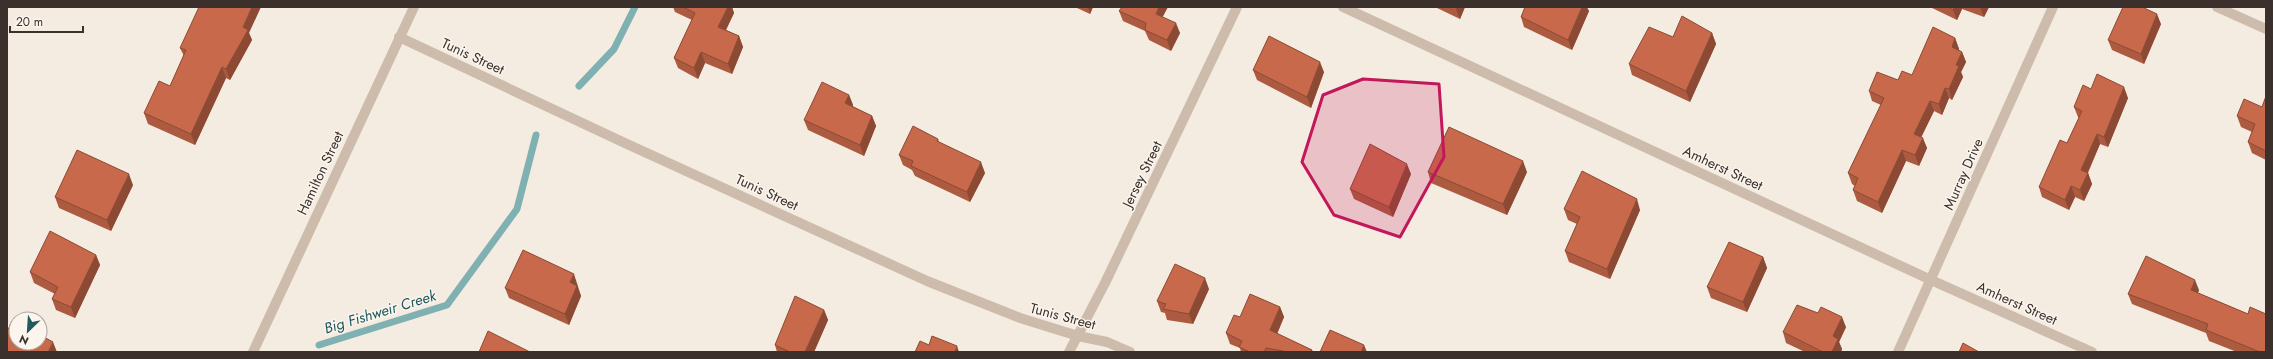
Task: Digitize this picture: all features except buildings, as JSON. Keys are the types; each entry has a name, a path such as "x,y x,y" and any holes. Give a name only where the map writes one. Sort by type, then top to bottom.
{"street":[{"name":"Hamilton Street","path":"253,352 414,7"},
{"name":"Jersey Street","path":"1069,352 1106,283 1237,7"},
{"name":"Amherst Street","path":"1343,7 1930,280 2092,352"},
{"name":"Murray Drive","path":"1898,352 2053,7"},
{"path":"2218,7 2266,29"},
{"name":"Tunis Street","path":"399,37 627,144 927,281 1020,318 1078,336 1107,342 1130,352"}],"highlighted area":[{"path":"1363,79 1439,84 1444,157 1400,237 1334,215 1302,162 1323,95"}],"waterway":[{"name":"Big Fishweir Creek","path":"579,86 614,49 635,7"},
{"name":"Big Fishweir Creek","path":"319,345 447,305 517,209 536,135"}]}
